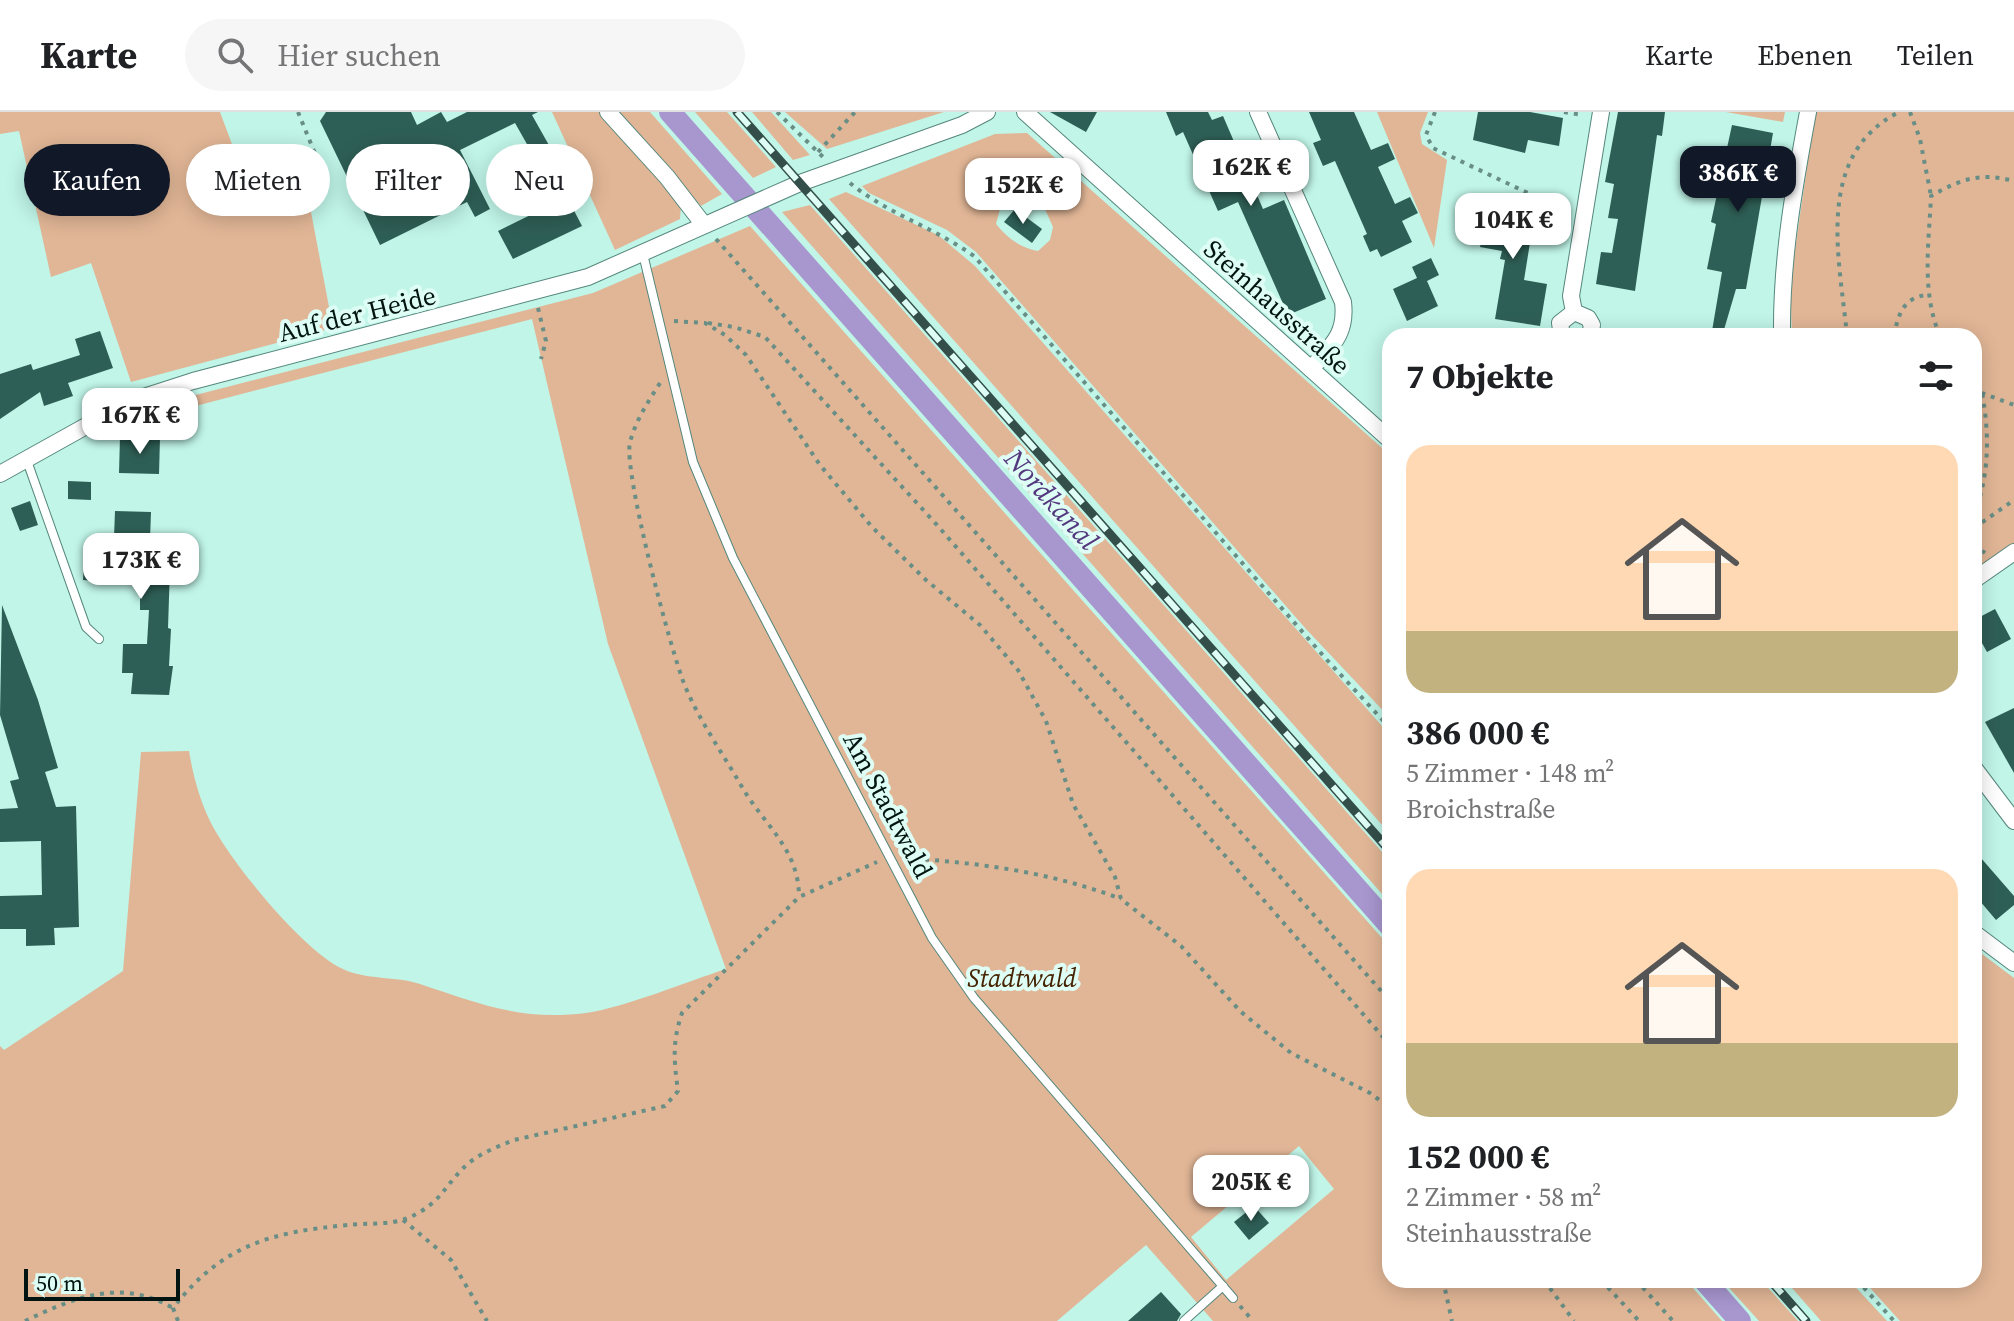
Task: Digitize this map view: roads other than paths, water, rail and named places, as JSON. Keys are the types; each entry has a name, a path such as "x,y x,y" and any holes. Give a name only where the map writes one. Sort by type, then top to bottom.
{"street":[{"path":"608,112 667,177 704,225"},
{"name":"Auf der Heide","path":"0,474 131,401 193,381 535,294 643,254 777,193 962,125 987,112"},
{"name":"Steinhausstraße","path":"1025,112 1382,433"},
{"path":"1258,112 1343,302 1345,321 1337,339 1311,369"},
{"path":"1574,312 1571,296 1601,112"},
{"path":"1782,328 1781,285 1788,220 1808,112"},
{"path":"1561,328 1560,323 1574,312"},
{"path":"1574,312 1588,318 1591,328"},
{"path":"1982,574 2014,552"},
{"path":"1982,779 2014,821"},
{"path":"1982,939 2014,963"}],"lane":[{"name":"Am Stadtwald","path":"643,254 693,462 733,558 932,938 974,998 1233,1298"},
{"path":"26,458 86,627 99,639"},
{"path":"1184,1321 1223,1286"}],"waterway":[{"name":"Nordkanal","path":"670,112 1382,917"},
{"name":"Nordkanal","path":"1711,1288 1740,1321"}],"railway":[{"path":"737,112 1382,842"},
{"path":"1777,1288 1806,1321"}],"park label":[{"name":"Stadtwald","path":"1022,978"}]}
